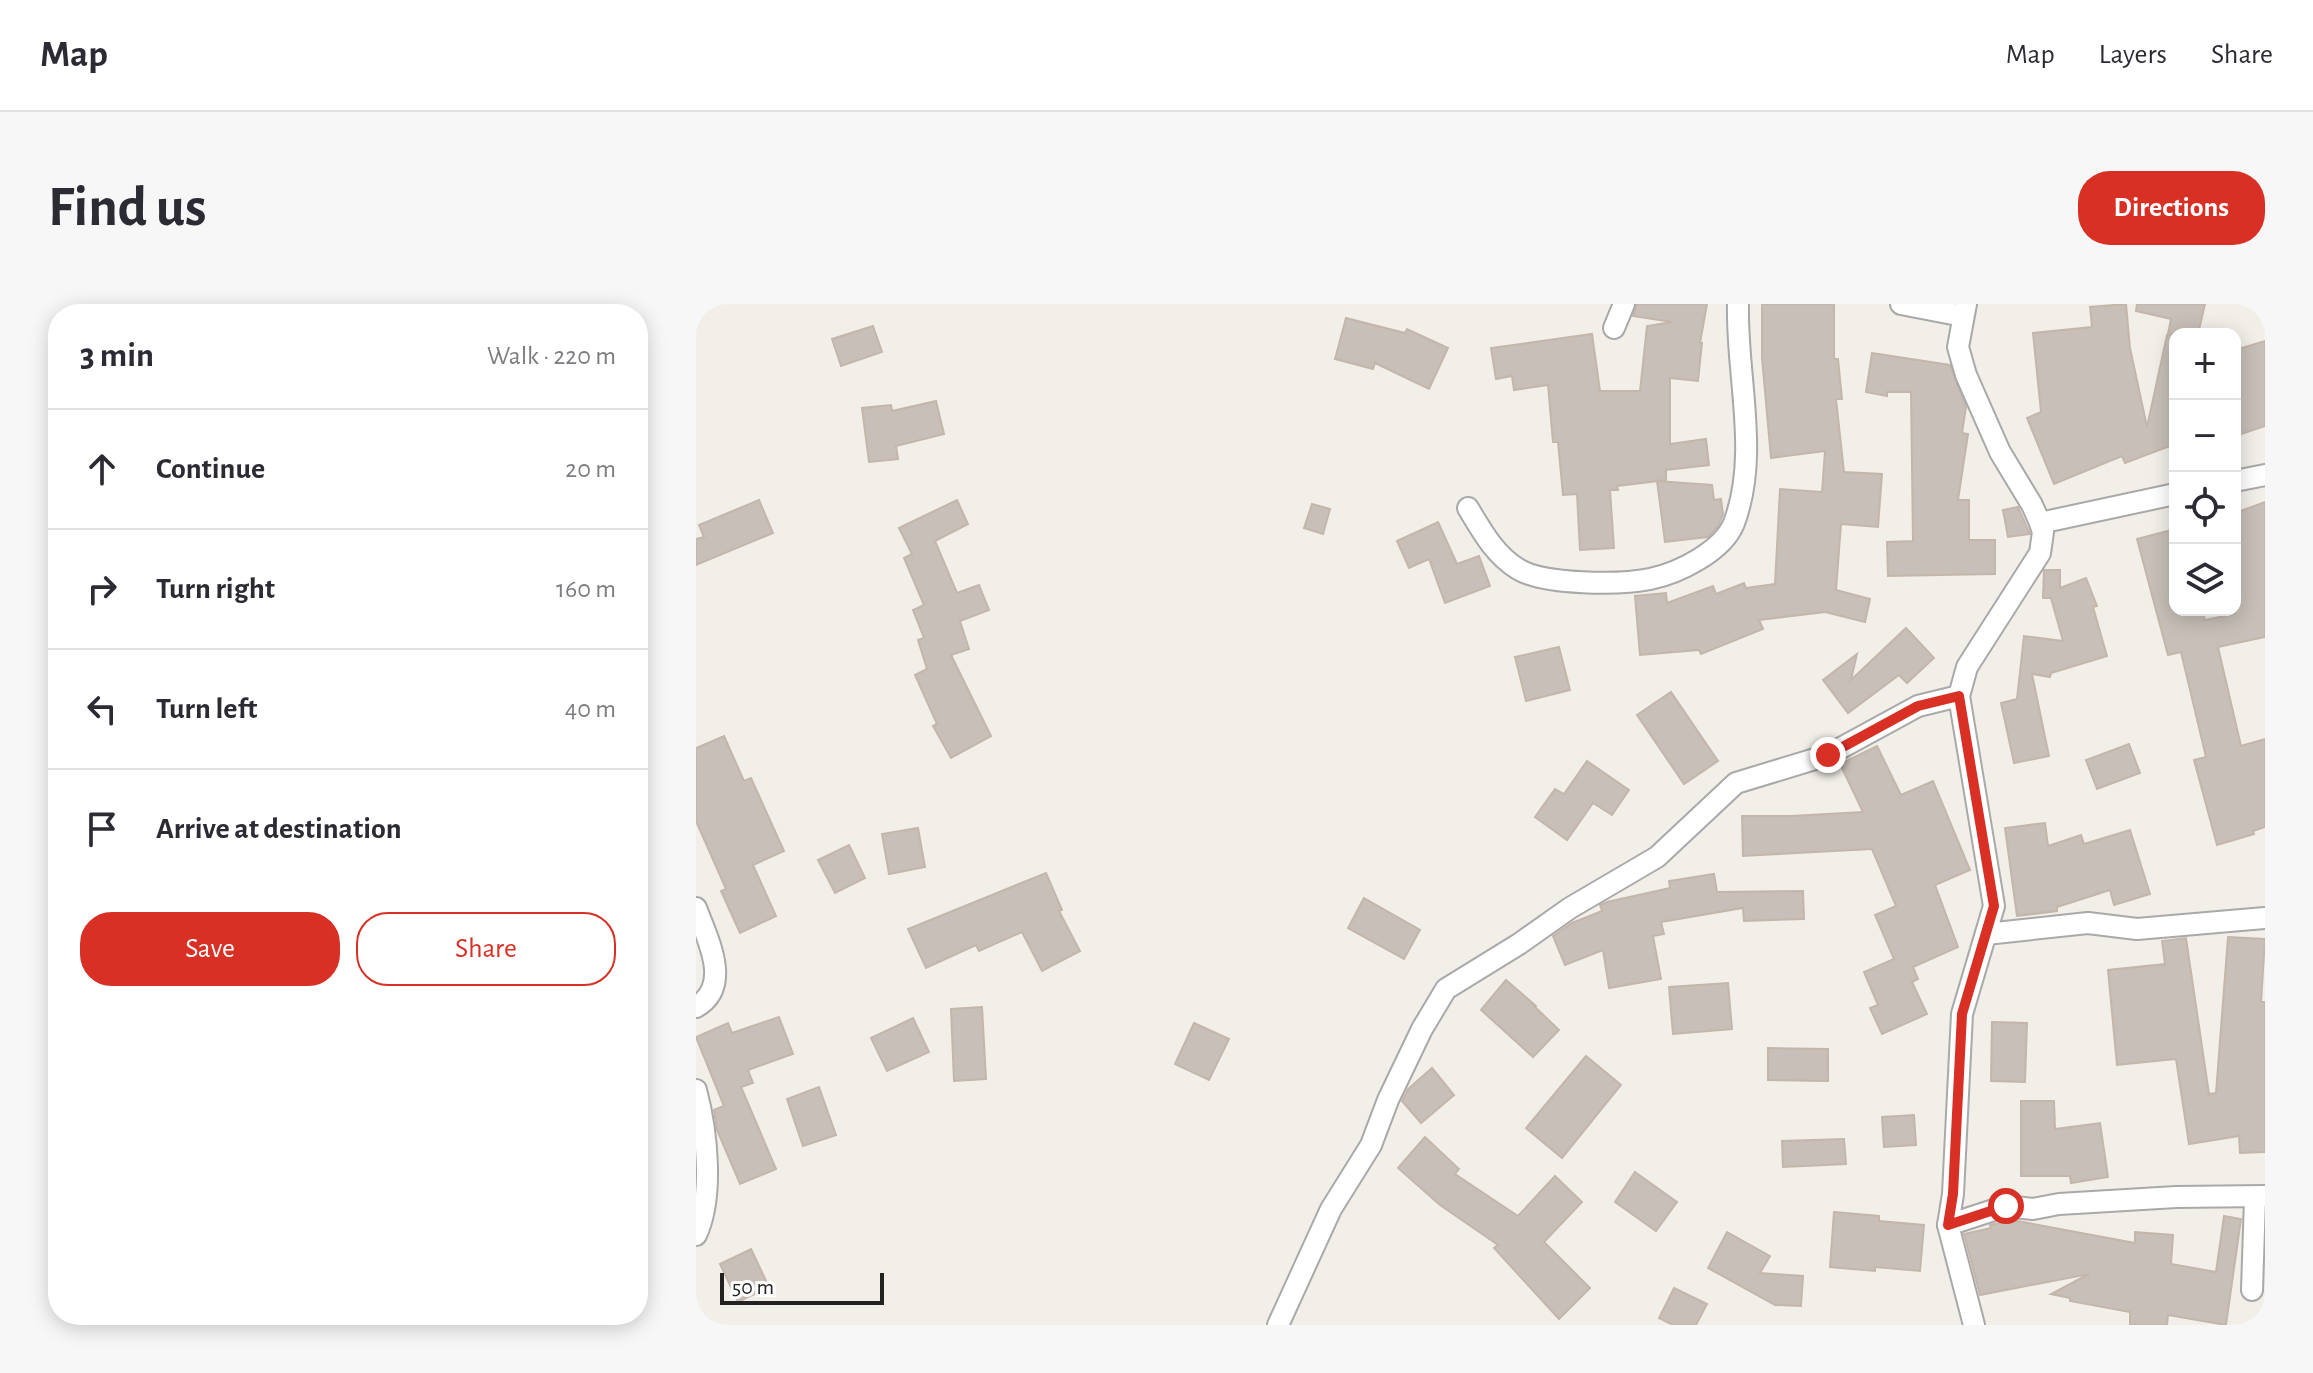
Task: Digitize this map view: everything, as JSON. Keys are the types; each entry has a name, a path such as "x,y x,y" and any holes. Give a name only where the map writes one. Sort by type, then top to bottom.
{"street":[{"path":"1614,328 1624,304"},
{"path":"1468,508 1493,550 1519,570 1566,581 1648,580 1669,573 1716,547 1732,528 1742,501 1745,451 1738,304"},
{"path":"1901,304 1965,310 1958,347 1966,375 2000,452 2032,505 2043,532 2040,553 1967,667 1959,696 1994,906 1962,1014 1953,1194 1948,1225 1974,1325"},
{"path":"2241,480 2265,475"},
{"path":"2040,523 2169,495"},
{"path":"1278,1325 1331,1209 1371,1145 1422,1029 1446,989 1570,908 1657,857 1736,783 1828,755 1918,706 1959,696"},
{"path":"696,908 713,954 715,978 713,990 706,1001 696,1007"},
{"path":"1986,934 2088,923 2137,929 2265,918"},
{"path":"696,1090 707,1155 704,1214 696,1235"},
{"path":"1948,1225 2006,1206 2033,1209 2059,1204 2176,1197 2260,1197 2252,1290"}],"building":[{"path":"1637,304 1707,304 1700,343 1698,381 1670,378 1670,444 1706,439 1709,465 1666,470 1666,480 1617,486 1618,490 1610,490 1614,548 1580,550 1577,494 1563,495 1558,442 1553,442 1548,385 1514,390 1512,376 1496,379 1491,348 1592,334 1600,391 1640,391 1647,326 1672,322 1633,316"},
{"path":"1762,304 1834,304 1834,359 1838,359 1842,399 1836,399 1844,472 1882,474 1878,527 1841,524 1836,590 1870,599 1865,622 1825,612 1759,620 1763,629 1701,654 1699,650 1640,655 1635,596 1666,593 1667,603 1713,586 1716,594 1744,583 1746,588 1775,584 1780,489 1822,492 1825,451 1771,458 1762,358"},
{"path":"2126,304 2130,348 2147,427 2169,335 2169,446 2125,463 2122,456 2054,484 2027,418 2041,412 2033,333 2092,327 2090,307"},
{"path":"2137,304 2205,304 2199,328 2169,328 2171,319 2136,311"},
{"path":"1346,318 1405,333 1407,329 1448,348 1429,389 1375,363 1373,369 1335,359"},
{"path":"873,326 882,352 841,366 832,339"},
{"path":"2265,341 2265,426 2241,434 2241,400 2241,348"},
{"path":"1872,353 1950,365 1966,407 1962,433 1968,434 1958,500 1969,500 1969,540 1995,540 1995,574 1888,576 1887,542 1913,541 1911,392 1887,392 1887,396 1866,392"},
{"path":"936,401 944,434 896,446 898,459 869,462 862,408 891,405 892,411"},
{"path":"1657,481 1712,485 1714,500 1721,499 1723,514 1718,526 1708,537 1665,542"},
{"path":"759,500 773,533 696,565 696,539 704,537 699,525"},
{"path":"957,500 968,524 935,541 957,593 979,585 989,610 960,621 969,649 951,655 991,736 951,758 933,726 937,724 915,675 927,669 918,640 924,638 913,610 924,605 904,558 912,554 899,528"},
{"path":"2265,502 2265,637 2218,647 2241,746 2265,739 2265,827 2253,831 2254,834 2217,845 2194,760 2206,757 2181,652 2168,655 2137,539 2169,531 2169,616 2204,616 2205,620 2241,616 2241,511"},
{"path":"1312,504 1330,509 1323,534 1304,528"},
{"path":"2018,507 2030,534 2008,537 2003,510"},
{"path":"1438,522 1457,564 1479,556 1490,586 1445,603 1429,559 1409,568 1397,541"},
{"path":"2044,570 2060,570 2060,588 2086,578 2097,606 2093,607 2107,656 2051,673 2050,677 2032,674 2049,756 2014,763 2001,703 2017,699 2024,636 2063,641 2051,598 2043,598"},
{"path":"1906,628 1934,658 1907,683 1899,675 1848,713 1823,680 1857,654 1851,680"},
{"path":"1559,647 1570,690 1526,701 1515,657"},
{"path":"1671,692 1718,761 1684,784 1637,715"},
{"path":"724,736 744,781 751,778 784,851 753,865 776,916 740,933 721,891 726,889 696,821 696,748"},
{"path":"2129,744 2140,773 2097,789 2086,760"},
{"path":"1877,746 1901,795 1933,781 1970,870 1935,885 1958,947 1913,967 1918,979 1912,982 1927,1014 1882,1034 1870,1008 1878,1005 1864,972 1894,959 1875,915 1896,906 1872,849 1743,856 1742,816 1863,812 1840,764"},
{"path":"1587,761 1629,790 1612,815 1593,803 1567,840 1535,817 1555,789 1564,794"},
{"path":"2045,823 2048,846 2081,835 2084,844 2130,830 2150,894 2114,905 2110,890 2057,907 2057,911 2017,916 2005,828"},
{"path":"918,828 925,867 889,874 882,834"},
{"path":"849,845 865,878 835,893 818,860"},
{"path":"1046,873 1062,910 1059,911 1080,951 1042,971 1022,932 979,951 976,945 926,968 908,929"},
{"path":"1714,874 1717,892 1803,891 1804,919 1744,921 1743,908 1661,922 1664,934 1653,936 1661,979 1609,988 1603,950 1565,965 1553,936 1572,923 1602,911 1600,905 1670,888 1669,881"},
{"path":"1364,898 1420,930 1404,959 1348,928"},
{"path":"2228,937 2265,939 2261,1002 2265,1002 2265,1152 2240,1153 2239,1136 2189,1144 2176,1059 2117,1065 2108,970 2165,964 2162,941 2186,938 2209,1094 2216,1093"},
{"path":"1506,980 1559,1030 1533,1057 1481,1010"},
{"path":"1728,983 1732,1029 1673,1034 1669,987"},
{"path":"982,1007 986,1079 954,1081 951,1009"},
{"path":"779,1017 793,1054 748,1070 753,1083 741,1087 776,1169 740,1184 717,1130 714,1110 724,1106 696,1037 728,1023 732,1033"},
{"path":"913,1018 929,1052 887,1071 871,1038"},
{"path":"1992,1022 2027,1023 2025,1082 1991,1081"},
{"path":"1194,1023 1229,1039 1209,1080 1175,1064"},
{"path":"1768,1048 1828,1049 1828,1081 1768,1080"},
{"path":"1586,1056 1621,1085 1562,1158 1526,1128"},
{"path":"1432,1068 1454,1095 1421,1123 1402,1101 1408,1089"},
{"path":"819,1087 836,1135 803,1146 787,1099"},
{"path":"2021,1101 2054,1101 2055,1129 2100,1123 2108,1177 2071,1183 2070,1176 2021,1176"},
{"path":"1914,1115 1916,1145 1884,1147 1882,1117"},
{"path":"1425,1137 1459,1169 1455,1174 1518,1216 1555,1176 1582,1202 1544,1242 1590,1288 1559,1319 1494,1248 1498,1245 1440,1205 1398,1168"},
{"path":"1844,1139 1846,1164 1783,1167 1782,1141"},
{"path":"1635,1172 1677,1202 1656,1231 1615,1202"},
{"path":"1834,1212 1879,1216 1879,1221 1924,1225 1920,1271 1830,1267"},
{"path":"2224,1216 2241,1219 2226,1325 2168,1315 2167,1325 2130,1325 2130,1312 2070,1301 2070,1298 2051,1294 2089,1274 1980,1295 1964,1234 2012,1220 2135,1243 2135,1232 2173,1235 2171,1264 2216,1272"},
{"path":"1727,1232 1770,1256 1760,1273 1803,1276 1801,1306 1775,1305 1708,1268"},
{"path":"751,1249 769,1287 738,1302 720,1264"},
{"path":"1674,1288 1707,1304 1696,1325 1673,1325 1659,1318"}],"route":[{"path":"1828,755 1918,706 1959,696 1994,906 1962,1014 1953,1194 1948,1225 2006,1206"}]}
